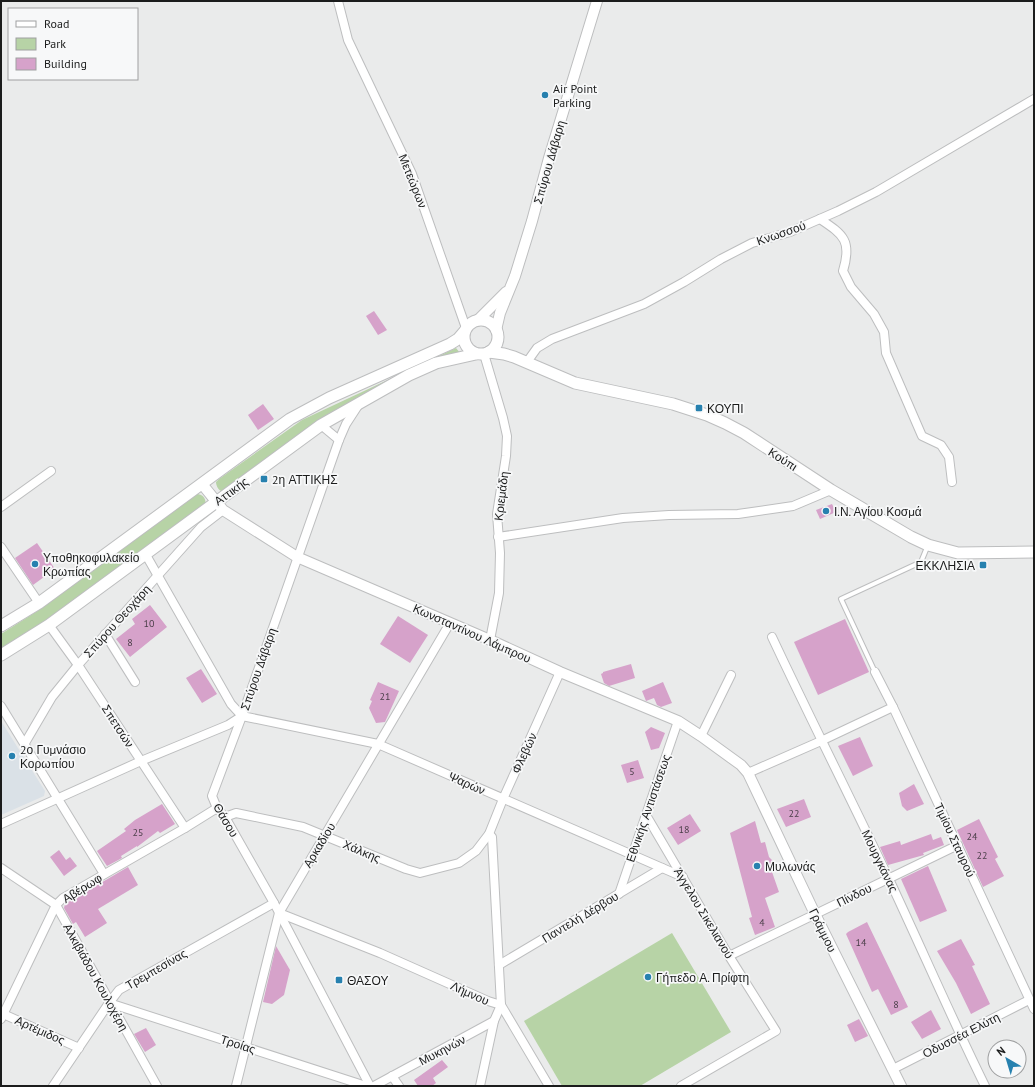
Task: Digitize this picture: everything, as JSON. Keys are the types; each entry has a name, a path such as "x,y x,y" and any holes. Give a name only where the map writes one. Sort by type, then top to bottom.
{"main road":[{"path":"478,320 489,322 508,348 527,362 504,354 471,352 465,345 465,330 471,323 478,320"},
{"name":"Αττικής","path":"1,626 39,602 290,419 329,398 445,346 458,339 465,330"},
{"path":"483,353 496,345 497,332"},
{"name":"Αττικής","path":"1,655 49,625 146,555 220,506 321,426 360,402 409,375 429,366 483,353"},
{"name":"Κούπι","path":"527,362 575,383 673,404 713,418 744,433 831,490 910,538 928,545 958,553 1034,552"}],"street":[{"name":"Μετεώρων","path":"338,1 348,40 412,174 465,330"},
{"name":"Σπύρου Δάβαρη","path":"497,332 500,313 515,276 597,1"},
{"name":"Κνωσσού","path":"527,362 537,348 552,339 644,304 721,259 752,243 790,232 876,192 1034,99"},
{"path":"820,219 836,230 844,238 847,257 843,271 851,287 874,314 884,332 886,354 922,436 940,445 949,457 952,482"},
{"name":"Σπύρου Δάβαρη","path":"478,320 506,291 515,276"},
{"name":"Κριεμάδη","path":"483,353 507,436 506,456 497,514 500,553 499,593 490,640"},
{"name":"Σπύρου Δάβαρη","path":"1,824 141,761 228,725 242,716 339,440 346,424 360,402"},
{"path":"321,426 339,440"},
{"path":"1,507 51,471"},
{"name":"Κωνσταντίνου Λάμπρου","path":"202,484 220,506 297,557 490,640 560,672 678,721 741,765 748,774"},
{"path":"498,537 623,518 669,515 738,514 793,506 831,490"},
{"name":"Σπύρου Θεοχάρη","path":"25,743 52,696 105,634 220,506"},
{"path":"1,547 39,602"},
{"path":"146,555 231,704 242,716"},
{"name":"Αρκαδίου","path":"236,1086 279,913 450,623"},
{"name":"Σπετσών","path":"49,625 78,665 185,828"},
{"path":"105,634 135,682"},
{"name":"Μουργκάνας","path":"772,637 821,741 889,878 960,1035 985,1086"},
{"name":"Φλεβών","path":"489,834 503,799 560,672"},
{"name":"Τιμίου Σταυρού","path":"875,672 958,845 1034,1010"},
{"path":"701,736 731,674"},
{"path":"1,706 59,798 104,874"},
{"path":"748,774 893,707"},
{"name":"Ψαρών","path":"242,716 378,744 683,877"},
{"name":"Θάσου","path":"242,716 212,796 217,808 225,817 274,902 370,1086"},
{"name":"Εθνικής Αντιστάσεως","path":"618,894 678,721"},
{"name":"Γράμμου","path":"748,774 815,914 901,1086"},
{"name":"Αβέρωφ","path":"2,1016 56,905 63,898 217,808"},
{"name":"Χάλκης","path":"225,817 236,813 303,827 406,869 420,873 459,863 476,851 489,834"},
{"name":"Άγγελου Σικελιανού","path":"646,815 729,956 776,1031 692,1084"},
{"name":"Λήμνου","path":"279,913 380,953 488,1001 501,1005 492,838 489,834"},
{"name":"Πίνδου","path":"729,956 958,845"},
{"name":"Αλκιβιάδου Κουλοχέρη","path":"1,868 56,905 109,1003 157,1086"},
{"name":"Παντελή Δέρβου","path":"499,965 662,868"},
{"name":"Τρεμπεσίνας","path":"53,1086 119,990 274,902"},
{"name":"Οδυσσέα Ελύτη","path":"892,1069 1029,1000"},
{"name":"Τροίας","path":"109,1003 366,1086"},
{"path":"494,1021 501,1005"},
{"path":"501,1005 549,1086"},
{"name":"Αρτέμιδος","path":"2,1016 79,1048"},
{"name":"Λήμνου","path":"480,1086 494,1021"},
{"name":"Μυκηνών","path":"374,1086 494,1021"},
{"path":"392,1076 399,1086"},
{"path":"681,1086 692,1084"}],"lane":[{"path":"875,672 841,599 921,562 928,545"}],"shaded area":[{"name":"2ο Γυμνάσιο Κορωπίου","path":"1,721 45,791 44,796 1,815"}],"green space":[{"path":"456,348 460,353 436,358 223,492 218,488 216,482 219,479 302,420"},
{"path":"195,494 200,494 204,497 205,506 47,622 1,652 1,634 39,610"},
{"name":"Γήπεδο Α. Πρίφτη","path":"672,933 731,1032 640,1086 562,1086 524,1021"}],"building":[{"path":"374,311 387,330 378,335 366,316"},
{"path":"263,404 274,419 258,430 248,415"},
{"name":"Ι.Ν. Αγίου Κοσμά","path":"832,504 836,512 820,519 816,510"},
{"name":"Υποθηκοφυλακείο Κρωπίας","path":"37,543 55,569 33,585 15,558"},
{"path":"150,605 167,627 130,657 116,639 135,624 132,619"},
{"path":"398,616 428,635 410,663 380,644"},
{"path":"845,619 869,672 818,695 794,642"},
{"path":"631,664 635,678 609,686 604,683 601,674 603,672"},
{"path":"201,669 217,694 202,703 186,678"},
{"path":"378,682 399,691 385,722 376,723 369,708 372,701 370,700"},
{"path":"663,682 672,703 661,707 657,705 654,698 646,701 642,691"},
{"path":"651,727 665,733 659,748 651,750 645,732"},
{"path":"860,737 873,766 853,776 838,746"},
{"path":"638,760 644,778 627,783 621,765"},
{"path":"914,784 924,804 907,811 902,806 899,793"},
{"path":"804,799 811,817 786,827 777,809"},
{"path":"162,804 175,824 160,833 158,831 137,847 121,856 122,858 107,866 97,851 126,831 124,829 135,820"},
{"path":"690,814 701,831 678,845 667,828"},
{"path":"979,819 998,857 995,859 1004,876 983,887 957,830"},
{"name":"Μυλωνάς","path":"755,821 761,843 765,842 769,857 774,862 777,870 772,872 779,892 765,898 775,927 755,935 749,918 752,917 730,833"},
{"path":"931,834 933,840 941,837 944,845 923,853 924,855 888,865 880,847 900,841 901,845"},
{"path":"59,850 66,860 70,857 77,866 64,876 50,857"},
{"path":"928,866 947,911 920,922 901,879"},
{"path":"128,867 138,885 98,909 107,923 85,937 76,922 73,924 64,908 65,904"},
{"path":"867,922 908,1007 891,1015 878,989 872,992 846,934"},
{"path":"961,939 975,965 972,966 990,1004 971,1014 956,983 937,951"},
{"path":"276,946 290,970 284,995 272,1004 263,1002"},
{"path":"931,1010 941,1029 922,1039 911,1022"},
{"path":"859,1019 868,1036 855,1042 847,1025"},
{"path":"146,1028 156,1045 145,1052 134,1034"},
{"path":"442,1060 448,1067 433,1078 436,1083 432,1086 418,1086 414,1080"}],"place":[{"name":"Air Point Parking","path":"545,95"},
{"name":"ΚΟΥΠΙ","path":"699,408"},
{"name":"2η ΑΤΤΙΚΗΣ","path":"264,479"},
{"name":"Ι.Ν. Αγίου Κοσμά","path":"826,511"},
{"name":"Υποθηκοφυλακείο Κρωπίας","path":"35,564"},
{"name":"ΕΚΚΛΗΣΙΑ","path":"983,565"},
{"name":"2ο Γυμνάσιο Κορωπίου","path":"12,756"},
{"name":"Μυλωνάς","path":"757,866"},
{"name":"Γήπεδο Α. Πρίφτη","path":"648,977"},
{"name":"ΘΑΣΟΥ","path":"339,980"}]}
